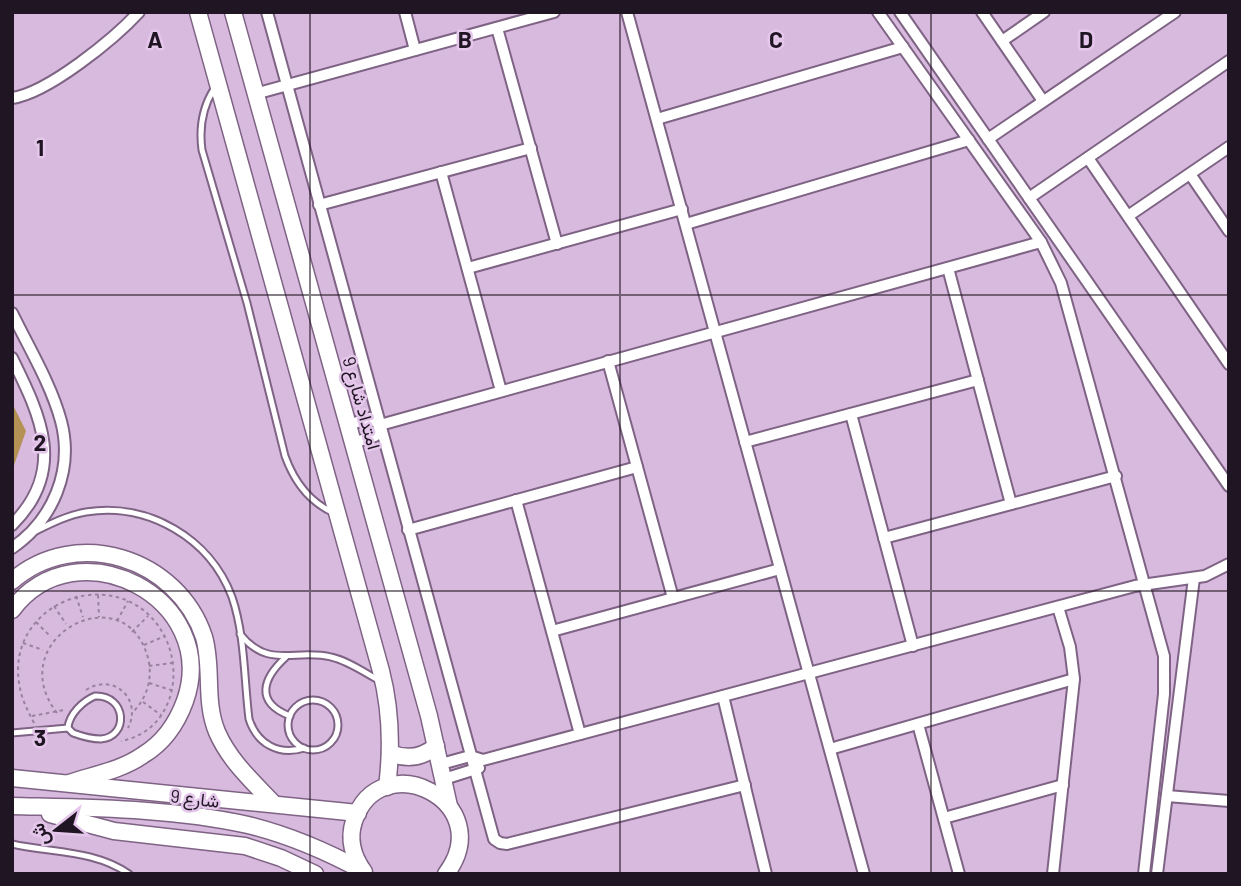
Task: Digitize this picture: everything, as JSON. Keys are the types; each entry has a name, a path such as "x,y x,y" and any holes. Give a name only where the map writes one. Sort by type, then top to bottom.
{"main road":[{"path":"198,12 384,684 389,718 387,787"},
{"name":"امتداد شارع 9","path":"233,12 436,746 449,806 459,831 458,866"},
{"path":"12,581 50,559 90,552 130,560 166,581 193,612 204,638 209,665 209,704 220,739 233,760 273,803"},
{"path":"12,610 34,589 56,578 80,572 105,573 141,585 161,601 177,622 187,646 190,671 187,696 177,719 162,739 132,762 69,783"},
{"path":"390,753 418,757 436,746"},
{"name":"شارع 9","path":"12,778 358,813"},
{"path":"364,872 352,847 352,830 358,813 367,800 387,787 404,784 421,786 437,794 449,806"},
{"name":"شارع 9","path":"12,807 162,813 247,825 318,848 364,872"},
{"path":"31,807 114,831 245,846 281,858 315,874"},
{"path":"446,874 458,866"}],"street":[{"path":"12,97 36,91 53,82 115,35 139,12"},
{"path":"267,12 492,835 496,841 503,844 745,785"},
{"path":"405,12 415,50"},
{"path":"255,94 554,12"},
{"path":"627,12 864,874"},
{"path":"878,12 1041,242 1061,283 1162,644 1165,668 1144,874"},
{"path":"900,12 1229,486"},
{"path":"982,12 1043,101"},
{"path":"1002,41 1044,12"},
{"path":"988,139 1175,12"},
{"path":"498,28 557,244"},
{"path":"657,119 903,47"},
{"path":"1029,198 1229,61"},
{"path":"685,224 969,140"},
{"path":"1128,216 1229,147"},
{"path":"319,205 531,148"},
{"path":"1088,158 1229,364"},
{"path":"441,172 501,391"},
{"path":"1189,174 1229,231"},
{"path":"468,268 682,209"},
{"path":"353,443 375,436 380,425 1041,242"},
{"path":"948,268 1011,504"},
{"path":"12,313 58,411 64,437 64,463 58,489 47,513 30,534 12,548"},
{"path":"12,358 37,411 44,448 38,486 26,510 12,525"},
{"path":"608,361 673,598"},
{"path":"746,442 978,380"},
{"path":"851,414 913,646"},
{"path":"348,425 370,418 380,425"},
{"path":"408,530 637,467"},
{"path":"884,538 1116,476"},
{"path":"516,500 580,734"},
{"path":"442,771 470,756 483,760 1146,583 1194,578 1215,572 1229,564"},
{"path":"552,631 780,569"},
{"path":"1157,874 1194,578"},
{"path":"1053,874 1074,679 1070,647 1058,607"},
{"path":"830,748 1074,679"},
{"path":"723,696 766,874"},
{"path":"918,724 959,874"},
{"path":"474,771 483,760"},
{"path":"442,771 474,771"},
{"path":"1153,785 1161,782 1167,796"},
{"path":"944,818 1063,785"},
{"path":"1167,796 1229,801"},
{"path":"1150,805 1156,808 1167,796"}],"lane":[{"path":"218,83 203,115 202,150 251,315 285,456 304,492 320,505 338,514"},
{"path":"30,534 61,519 96,511 133,513 168,525 189,538 215,565 232,597 240,634 249,719 254,731 267,745 279,750 317,749 329,744 338,728 336,715 322,702 309,700 298,705 290,716 290,735 304,748"},
{"path":"240,634 257,650 271,656 313,654 332,657 351,664 384,684"},
{"path":"286,657 270,673 266,690 273,706 290,716"},
{"path":"12,733 68,728 75,734 106,738 115,733 121,719 117,705 105,696 95,696 87,700 71,717 68,728"},
{"path":"12,844 94,857 112,863 129,874"}],"path":[{"path":"99,594 99,617"},
{"path":"39,732 19,686 18,664 23,643 36,622 54,606 76,596 99,594 128,601 149,615 165,636 173,663 172,691 162,715 151,728 136,737 120,741 106,738"},
{"path":"76,596 83,618"},
{"path":"116,621 128,601"},
{"path":"54,606 67,625"},
{"path":"132,632 149,615"},
{"path":"57,713 42,688 40,669 44,650 52,638 67,625 83,618 99,617 116,621 132,632 143,646 149,666 149,683 142,701 133,712"},
{"path":"36,622 52,638"},
{"path":"143,646 165,636"},
{"path":"23,643 44,650"},
{"path":"149,666 173,663"},
{"path":"149,683 172,691"},
{"path":"142,701 162,715"}],"shaded area":[{"path":"12,403 26,431 12,471"}]}
